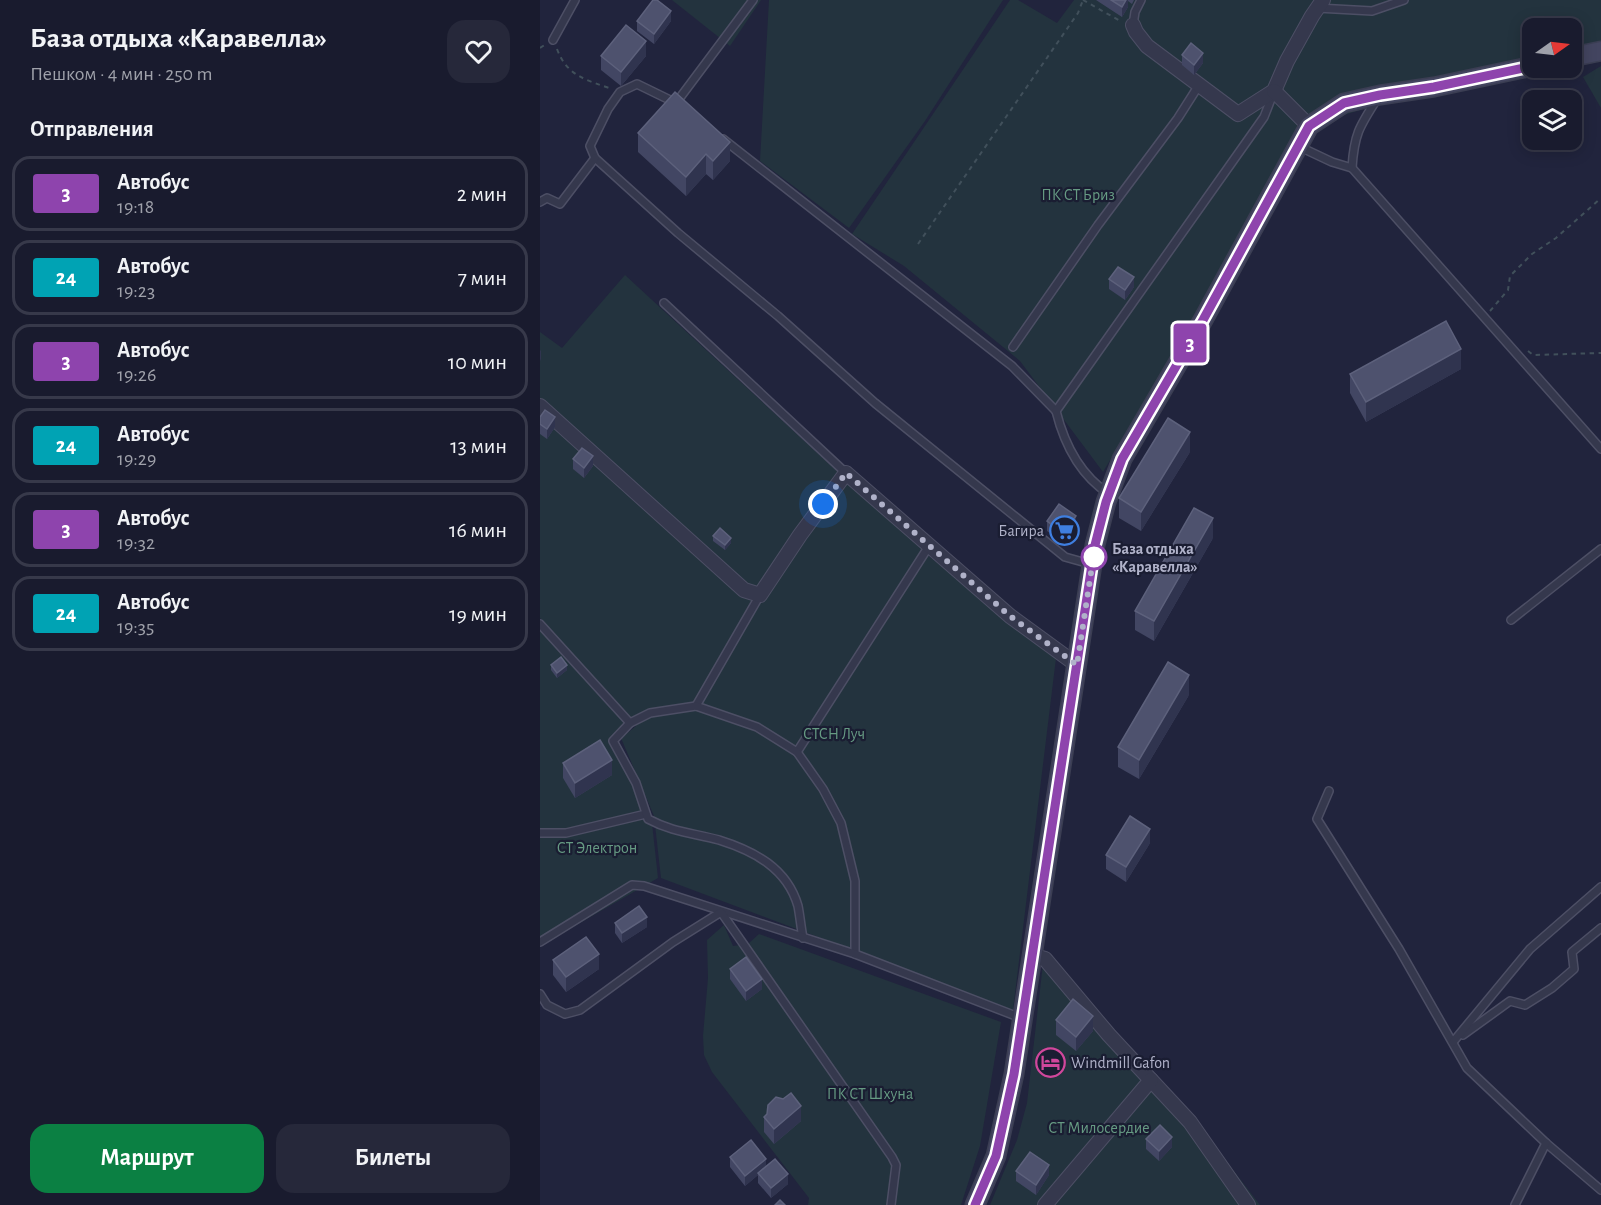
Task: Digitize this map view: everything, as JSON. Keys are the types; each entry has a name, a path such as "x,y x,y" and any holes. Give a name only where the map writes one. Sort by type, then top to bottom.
{"main road":[{"path":"1582,55 1601,51"},
{"path":"975,1205 996,1156 1014,1074 1095,545 1109,494 1122,459 1203,320 1309,126 1344,103 1522,68"}],"street":[{"path":"1133,25 1147,46 1238,114 1274,91 1287,61 1320,4"},
{"path":"1274,91 1309,126"},
{"path":"540,406 744,590 760,595 800,535 846,473 1010,616 1077,665"},
{"path":"1031,955 1045,959 1109,1035 1190,1122 1248,1205"},
{"path":"1045,1205 1151,1080"}],"lane":[{"path":"553,40 575,0"},
{"path":"676,103 753,0"},
{"path":"1133,25 1135,12 1141,0"},
{"path":"1320,4 1372,11 1404,0"},
{"path":"685,110 676,103 637,84 620,92 608,109 590,146 595,158 875,403 1065,557 1093,564"},
{"path":"1013,347 1098,225 1178,118 1199,85"},
{"path":"1056,411 1264,117 1274,91"},
{"path":"1352,168 1354,144 1361,123 1380,95"},
{"path":"719,136 1012,366 1056,411 1061,434 1077,461 1094,484 1109,494"},
{"path":"1298,146 1332,162 1352,168 1601,450"},
{"path":"540,202 547,198 560,204 595,158"},
{"path":"663,303 846,473"},
{"path":"797,752 929,546"},
{"path":"1510,620 1601,549"},
{"path":"696,706 760,595"},
{"path":"540,624 630,723"},
{"path":"803,938 797,904 778,870 763,858 719,841 665,828 648,819 636,783 613,741 630,723 650,713 696,706 757,727 797,752 823,789 841,823 855,881 855,954"},
{"path":"1329,791 1317,819 1399,949 1467,1068 1546,1143 1601,1190"},
{"path":"540,833 566,833 646,814"},
{"path":"540,942 632,885 644,886 855,954 1021,1018"},
{"path":"1453,1042 1530,949 1601,887"},
{"path":"540,994 548,1005 565,1014 580,1010 674,942 721,912"},
{"path":"721,912 892,1157 896,1165 891,1205"},
{"path":"1453,1042 1510,1001 1525,1005 1552,988 1574,969 1572,952 1601,928"},
{"path":"1515,1205 1546,1143"}],"path":[{"path":"918,244 1078,13 1083,0 1120,21 1133,25"},
{"path":"553,40 562,62 575,75 620,92"},
{"path":"1485,318 1508,290 1510,276 1532,254 1556,238 1601,198"},
{"path":"1525,349 1533,355 1601,353"}],"green space":[{"path":"672,0 761,0 730,46"},
{"path":"769,0 1003,0 925,121 849,228 760,161"},
{"name":"ПК СТ Бриз","path":"1010,0 1018,0 1057,23 1074,0 1601,0 1601,41 1582,46 1582,18 1522,18 1522,63 1434,87 1309,126 1103,472 1020,361 904,266 852,234"},
{"path":"1601,66 1601,108 1583,77"},
{"name":"СТСН Луч","path":"625,275 930,557 1056,658 1013,1010 661,878 654,816 621,738 618,742 651,814 658,878 540,946 540,621 633,726 624,736 636,726 540,618 540,332 562,348"},
{"name":"ПК СТ Шхуна","path":"724,925 733,946 748,944 759,934 1001,1022 980,1146 961,1205 808,1205 809,1198 712,1072 704,1055 703,1036 708,978 707,940"},
{"name":"СТ Милосердие","path":"1044,955 1197,1123 1260,1205 990,1205 1017,1140 1027,1103"}],"building":[{"path":"653,0 657,0 671,11 654,34 637,21"},
{"path":"1111,0 1126,0 1122,7"},
{"path":"626,25 646,41 621,72 601,56"},
{"path":"1191,43 1203,53 1194,65 1182,55"},
{"path":"675,92 730,142 713,161 706,154 686,177 638,133"},
{"path":"1118,267 1134,277 1125,290 1109,279"},
{"path":"1446,321 1461,349 1366,402 1350,374"},
{"path":"545,410 555,417 547,429 540,424 540,417"},
{"path":"1168,418 1190,432 1141,512 1119,498"},
{"path":"582,448 593,456 584,468 573,459"},
{"path":"1059,504 1076,516 1063,533 1047,521"},
{"path":"1194,508 1213,518 1154,621 1135,611"},
{"path":"720,528 731,538 725,545 713,536"},
{"path":"561,657 567,665 557,673 551,665"},
{"path":"1168,662 1189,675 1139,760 1118,747"},
{"path":"600,740 612,760 575,783 563,763"},
{"path":"1130,816 1150,829 1126,867 1106,855"},
{"path":"639,906 647,917 622,933 615,923"},
{"path":"586,937 599,954 566,977 553,960"},
{"path":"746,957 762,979 746,991 730,969"},
{"path":"1073,999 1093,1016 1076,1037 1056,1020"},
{"path":"791,1093 801,1106 774,1129 764,1117 767,1114 768,1105 776,1097 783,1099"},
{"path":"1160,1125 1172,1137 1159,1151 1146,1139"},
{"path":"751,1140 766,1159 745,1176 730,1157"},
{"path":"1030,1152 1049,1165 1036,1185 1016,1171"},
{"path":"775,1159 788,1174 771,1188 758,1173"},
{"path":"780,1200 785,1205 775,1205"}],"bus line":[{"name":"3","path":"975,1205 996,1156 1014,1074 1095,545 1106,502 1122,459 1203,320 1309,126 1344,103 1522,68"}],"place":[{"name":"Багира","path":"1065,530"},
{"name":"База отдыха «Каравелла»","path":"1094,557"},
{"name":"Windmill Gafon","path":"1050,1062"}],"route":[{"path":"823,504 846,473 1010,616 1077,665 1094,553 1094,557"}],"park label":[{"name":"СТ Электрон","path":"597,847"}]}
